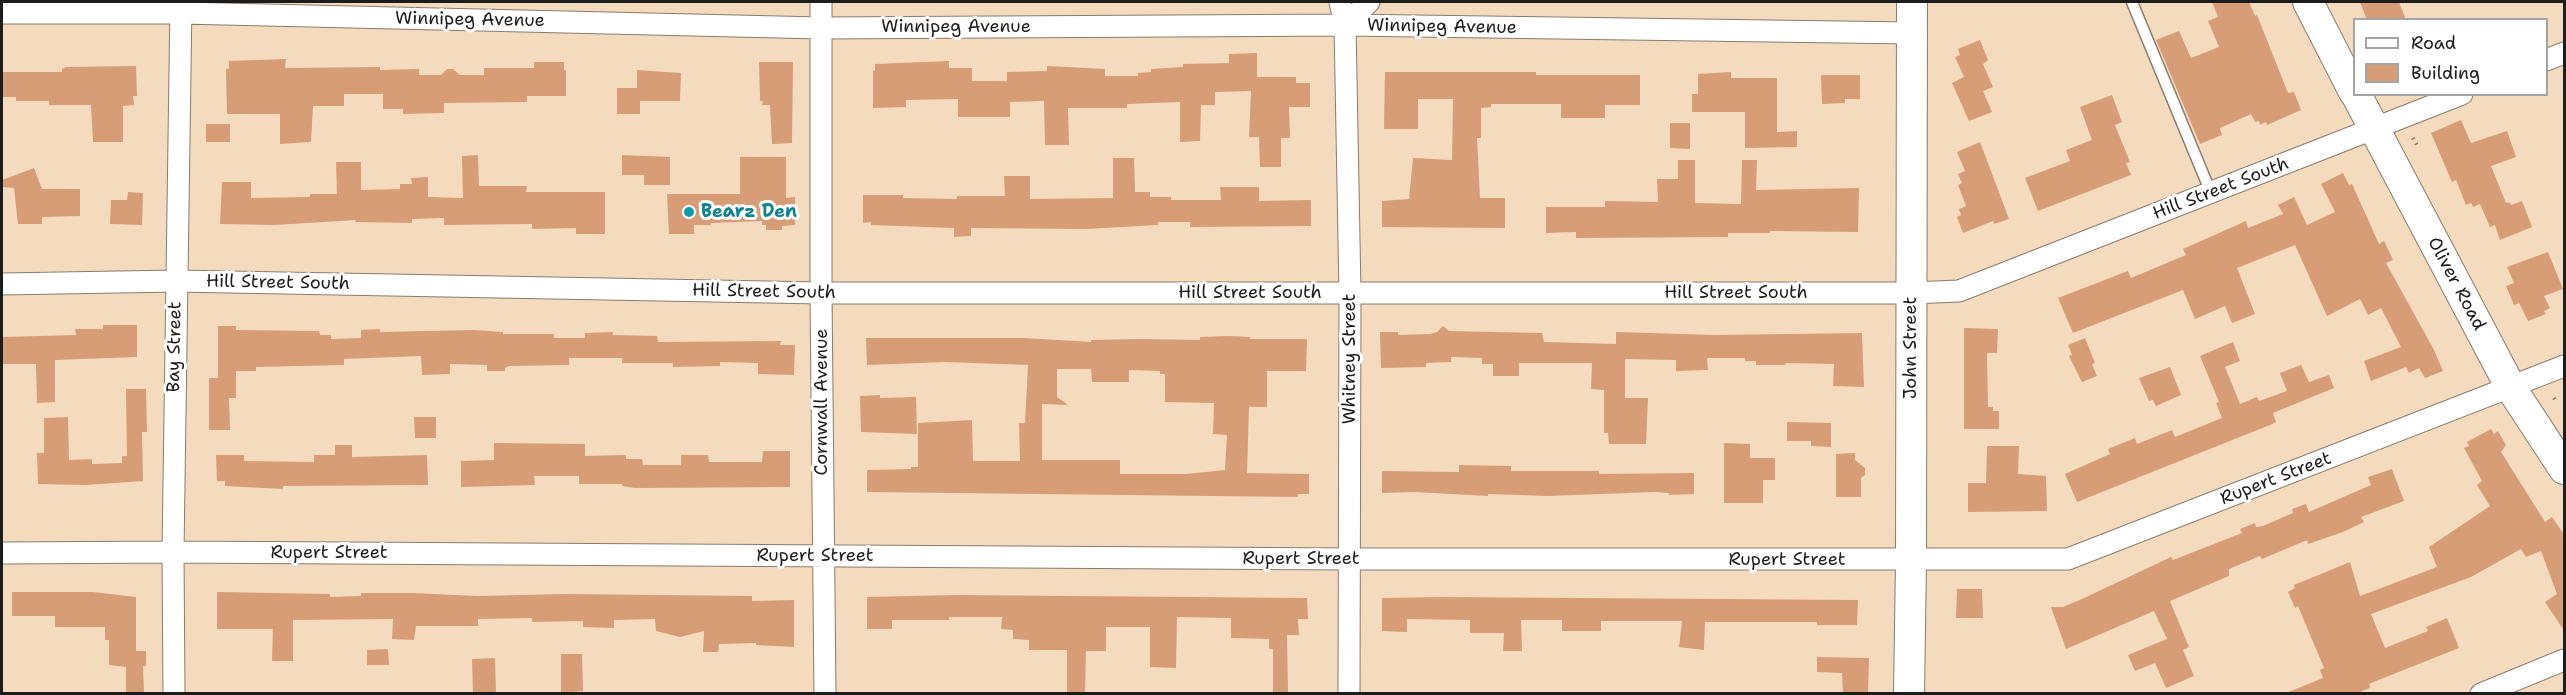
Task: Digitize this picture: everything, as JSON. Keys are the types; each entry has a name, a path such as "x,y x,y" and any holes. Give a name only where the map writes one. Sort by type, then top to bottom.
{"street":[{"name":"Cornwall Avenue","path":"821,2 825,693"},
{"name":"Whitney Street","path":"1340,2 1345,26 1350,293 1349,693"},
{"path":"1345,26 1370,2"},
{"name":"John Street","path":"1909,693 1912,2"},
{"name":"Oliver Road","path":"2308,2 2353,89"},
{"name":"Winnipeg Avenue","path":"2,13 181,7 821,28 1345,26 1911,33"},
{"name":"Bay Street","path":"174,693 172,552 181,7"},
{"path":"2548,60 2565,53"},
{"name":"Oliver Road","path":"2356,96 2511,388 2565,469"},
{"name":"Hill Street South","path":"2,284 176,281 821,293 1911,293 1959,291 2457,96"},
{"name":"Rupert Street","path":"2,553 2068,560 2565,366"},
{"path":"2481,693 2565,660"}],"lane":[{"path":"2132,2 2211,193"}],"path":[{"path":"2413,138 2417,146"},
{"path":"2554,398 2558,403"}],"building":[{"path":"2212,2 2249,2 2255,16 2257,15 2288,93 2294,92 2301,110 2267,125 2266,122 2260,125 2259,121 2255,122 2251,114 2220,128 2222,135 2200,144 2156,40 2179,31 2191,58 2219,47 2208,21 2218,17"},
{"path":"2360,2 2399,2 2405,18 2366,18"},
{"path":"1980,40 1988,60 1983,64 1993,87 1983,91 1992,112 1969,121 1952,83 1964,77 1955,57 1960,55 1958,49"},
{"path":"1257,53 1257,77 1296,77 1296,83 1310,83 1310,107 1289,107 1290,138 1281,138 1281,167 1260,167 1259,137 1249,137 1251,91 1215,92 1215,105 1201,105 1200,141 1180,142 1180,102 1127,104 1127,108 1068,108 1069,145 1045,145 1044,101 1010,102 1010,117 958,117 958,99 906,100 906,107 873,108 875,64 949,61 949,68 972,68 972,81 1007,81 1007,72 1047,71 1047,66 1105,69 1105,76 1138,76 1138,73 1151,72 1151,69 1183,67 1183,64 1229,63 1229,54"},
{"path":"286,59 285,68 419,69 419,75 441,75 447,69 453,69 460,75 484,75 484,68 534,68 534,62 564,62 566,96 527,96 527,102 444,103 444,113 403,114 403,109 383,109 383,94 344,94 344,106 313,106 311,142 280,144 280,114 227,114 226,69 229,69 229,61"},
{"path":"759,62 793,62 792,143 772,144 770,105 762,105 763,101 760,101"},
{"path":"136,66 137,96 133,96 134,105 123,106 123,142 93,142 91,105 49,105 49,101 16,101 16,97 2,97 2,72 62,72 62,69 66,67"},
{"path":"637,70 681,73 680,101 640,101 640,114 617,114 617,88 637,88"},
{"path":"1385,72 1640,75 1640,105 1605,105 1605,118 1561,118 1561,104 1491,104 1491,107 1481,108 1481,138 1477,138 1480,198 1505,198 1505,228 1382,227 1382,201 1409,199 1413,158 1452,160 1453,99 1418,99 1418,129 1384,129"},
{"path":"1731,72 1731,78 1777,78 1777,132 1797,131 1797,147 1745,148 1745,112 1692,112 1692,94 1698,94 1698,74"},
{"path":"1821,75 1860,75 1860,99 1845,99 1845,103 1822,104"},
{"path":"2112,95 2122,122 2115,125 2130,162 2126,163 2131,175 2038,211 2025,178 2070,161 2066,150 2092,140 2080,107"},
{"path":"2461,120 2471,143 2507,131 2516,157 2491,166 2506,203 2509,202 2511,205 2522,201 2532,227 2500,240 2495,225 2490,227 2480,204 2473,207 2471,203 2466,205 2456,180 2452,182 2431,133"},
{"path":"1670,123 1690,123 1690,149 1670,148"},
{"path":"206,124 230,124 230,142 206,142"},
{"path":"1980,142 2009,219 1994,224 1993,221 1963,233 1957,217 1961,215 1959,209 1966,206 1958,185 1962,183 1958,174 1965,171 1957,152"},
{"path":"478,155 479,186 527,186 526,192 605,192 605,234 576,234 576,228 532,229 532,224 444,225 444,218 412,219 412,223 355,222 356,220 275,225 220,224 222,182 251,182 251,198 337,194 336,162 361,162 361,190 400,189 400,184 412,184 411,178 428,177 428,197 463,198 462,156"},
{"path":"622,155 670,157 670,185 644,185 644,175 622,175"},
{"path":"740,157 786,157 786,198 795,197 795,225 782,226 782,230 766,230 766,225 762,225 762,221 711,223 711,225 694,225 694,234 669,234 667,194 740,194"},
{"path":"1113,158 1134,158 1135,192 1150,192 1150,197 1171,197 1171,200 1221,200 1220,187 1259,187 1259,201 1311,200 1311,226 1190,227 1190,222 1158,222 1158,225 1086,229 971,228 971,236 954,237 954,228 863,223 863,195 957,199 957,196 1005,196 1004,176 1030,176 1030,199 1113,198"},
{"path":"1678,160 1695,160 1695,203 1741,204 1742,160 1757,160 1756,190 1859,188 1858,232 1770,231 1770,233 1728,233 1728,237 1576,238 1576,232 1546,233 1546,207 1605,207 1605,201 1658,202 1657,179 1678,179"},
{"path":"34,168 42,189 80,189 80,216 42,217 42,224 18,224 14,188 2,187 2,180"},
{"path":"2343,173 2349,185 2352,184 2379,244 2384,241 2393,260 2386,263 2434,350 2443,371 2425,378 2419,368 2409,373 2406,367 2371,381 2364,361 2401,347 2381,308 2368,315 2360,299 2327,316 2295,245 2237,268 2255,314 2232,323 2225,306 2195,319 2183,290 2073,333 2058,298 2128,271 2131,278 2186,255 2183,249 2246,221 2248,228 2283,214 2278,205 2294,197 2307,225 2335,212 2321,184"},
{"path":"128,192 143,193 142,225 110,224 111,200 127,200"},
{"path":"2548,252 2563,289 2544,296 2550,308 2544,311 2546,314 2528,321 2519,303 2514,305 2506,286 2514,283 2507,267"},
{"path":"103,325 137,325 137,357 55,360 55,402 37,403 36,364 2,364 2,337 76,335 75,329 103,329"},
{"path":"218,326 236,326 236,330 319,331 320,335 331,335 331,339 361,338 361,330 380,329 380,332 474,330 503,332 503,334 554,334 554,338 585,338 585,333 613,332 613,335 657,336 658,342 781,341 780,345 795,345 794,375 758,374 758,363 720,362 720,366 673,367 673,363 622,363 622,358 569,358 569,365 509,366 505,368 505,371 487,371 487,365 450,364 450,374 422,375 421,356 344,359 344,365 256,367 256,371 236,371 236,398 229,398 230,430 209,430 209,378 218,378"},
{"path":"1443,326 1449,331 1542,333 1544,342 1616,344 1616,332 1714,335 1862,333 1864,387 1833,386 1834,364 1756,365 1756,361 1745,361 1745,358 1707,358 1708,370 1676,371 1676,360 1625,359 1625,398 1648,398 1646,444 1609,444 1608,433 1604,433 1604,390 1591,389 1592,363 1519,363 1519,376 1493,376 1493,364 1482,364 1482,358 1451,357 1451,362 1426,363 1426,367 1381,368 1380,332 1398,332 1398,335 1430,334 1437,332"},
{"path":"1964,328 1998,329 1997,353 1987,353 1987,358 1988,407 1993,407 1993,411 1999,411 1999,429 1964,429"},
{"path":"1200,337 1307,339 1306,371 1267,371 1267,407 1249,407 1247,473 1309,474 1309,494 1298,494 1298,497 867,492 867,470 918,467 918,423 972,420 973,461 1020,461 1019,423 1025,423 1028,365 946,362 867,365 866,338 1024,338 1091,342 1091,340 1139,339 1200,340","holes":["1057,369 1091,369 1092,382 1129,382 1129,370 1160,371 1160,374 1165,374 1165,402 1214,403 1213,434 1227,435 1225,470 1186,474 1120,474 1120,460 1042,460 1042,404 1068,405 1057,397"]},
{"path":"2085,338 2095,363 2092,364 2097,376 2082,382 2069,356 2072,355 2068,345"},
{"path":"2233,342 2240,361 2225,367 2240,404 2257,397 2259,401 2287,391 2280,373 2301,365 2309,382 2329,375 2334,388 2273,413 2276,422 2270,425 2077,502 2065,474 2110,454 2108,449 2135,438 2137,444 2172,430 2175,437 2222,418 2216,403 2219,402 2200,356"},
{"path":"2170,367 2181,395 2156,406 2153,400 2149,401 2139,378"},
{"path":"126,389 146,389 147,432 142,432 143,481 86,485 38,484 37,453 44,453 44,418 68,417 69,460 92,459 92,464 122,463 122,456 127,456"},
{"path":"880,395 880,398 916,397 917,434 861,432 860,396"},
{"path":"414,417 436,417 436,438 415,438"},
{"path":"1787,422 1831,423 1831,447 1811,446 1811,441 1787,441"},
{"path":"2491,429 2494,434 2498,431 2506,445 2501,452 2545,522 2552,517 2565,536 2565,632 2545,602 2557,594 2541,551 2526,557 2521,549 2471,577 2371,614 2385,648 2428,631 2426,627 2447,618 2459,648 2369,684 2370,688 2357,693 2286,693 2323,678 2320,670 2324,668 2298,606 2295,608 2288,592 2295,588 2294,585 2350,562 2360,596 2437,567 2429,547 2490,506 2477,485 2482,481 2464,448 2469,446 2467,442"},
{"path":"494,443 585,444 585,456 626,455 626,459 642,459 643,465 681,465 681,455 708,455 709,462 762,462 763,451 790,451 790,487 635,488 622,486 622,484 579,484 579,476 534,476 535,485 461,487 461,461 494,460"},
{"path":"1724,443 1750,444 1750,458 1775,458 1775,480 1763,480 1763,503 1724,503"},
{"path":"335,445 352,445 352,457 427,455 428,485 283,486 283,489 225,486 225,481 217,481 216,455 244,455 244,461 314,462 314,455 335,455"},
{"path":"1987,446 2019,446 2018,474 2046,476 2047,511 1968,512 1968,483 1986,483"},
{"path":"1855,453 1855,460 1865,468 1865,475 1861,478 1861,497 1836,497 1836,454"},
{"path":"1459,465 1511,466 1511,471 1599,471 1599,474 1694,473 1694,494 1669,495 1669,493 1655,492 1548,496 1488,494 1488,496 1414,492 1382,493 1382,471 1459,472"},
{"path":"2392,469 2404,501 2361,517 2364,522 2343,532 2308,544 2307,540 2262,559 2260,556 2229,569 2229,576 2170,601 2189,647 2183,650 2194,676 2166,688 2155,663 2135,671 2128,655 2167,639 2154,611 2066,649 2051,607 2063,607 2171,557 2173,560 2242,533 2240,529 2255,523 2256,527 2263,526 2293,513 2292,509 2306,504 2309,512 2371,485 2368,477"},
{"path":"1957,589 1982,589 1983,618 1956,618"},
{"path":"12,592 93,592 136,597 136,651 146,651 146,666 143,666 144,693 126,693 126,667 109,665 109,640 105,640 105,627 55,627 55,616 12,616"},
{"path":"217,592 330,594 330,597 361,596 361,593 412,593 478,596 565,594 752,596 752,601 794,600 794,647 756,645 756,643 719,644 718,652 703,652 704,631 680,637 656,631 655,619 614,620 614,628 583,627 583,621 532,622 532,618 478,619 478,626 416,626 414,640 392,639 393,619 293,620 293,661 272,661 273,629 217,629"},
{"path":"956,595 1307,598 1308,619 1298,619 1299,635 1287,635 1288,693 1273,693 1273,649 1269,649 1269,639 1231,638 1231,618 1177,617 1176,668 1150,667 1150,627 1106,627 1106,651 1086,651 1085,693 1067,693 1067,650 1029,650 1029,640 1013,639 1013,630 1001,629 1002,617 892,620 892,629 867,629 867,597"},
{"path":"1382,598 1858,600 1857,625 1817,625 1817,622 1705,622 1704,650 1679,647 1682,621 1601,621 1601,631 1562,631 1562,620 1521,620 1522,651 1503,651 1504,633 1470,633 1470,620 1407,619 1407,632 1382,631"},
{"path":"388,649 389,665 367,665 367,650"},
{"path":"561,654 582,654 583,691 561,693"},
{"path":"1817,657 1869,658 1868,693 1843,693 1842,673 1817,672"},
{"path":"495,658 496,693 473,693 472,659"}],"place":[{"name":"Bearz Den","path":"689,212"}]}
